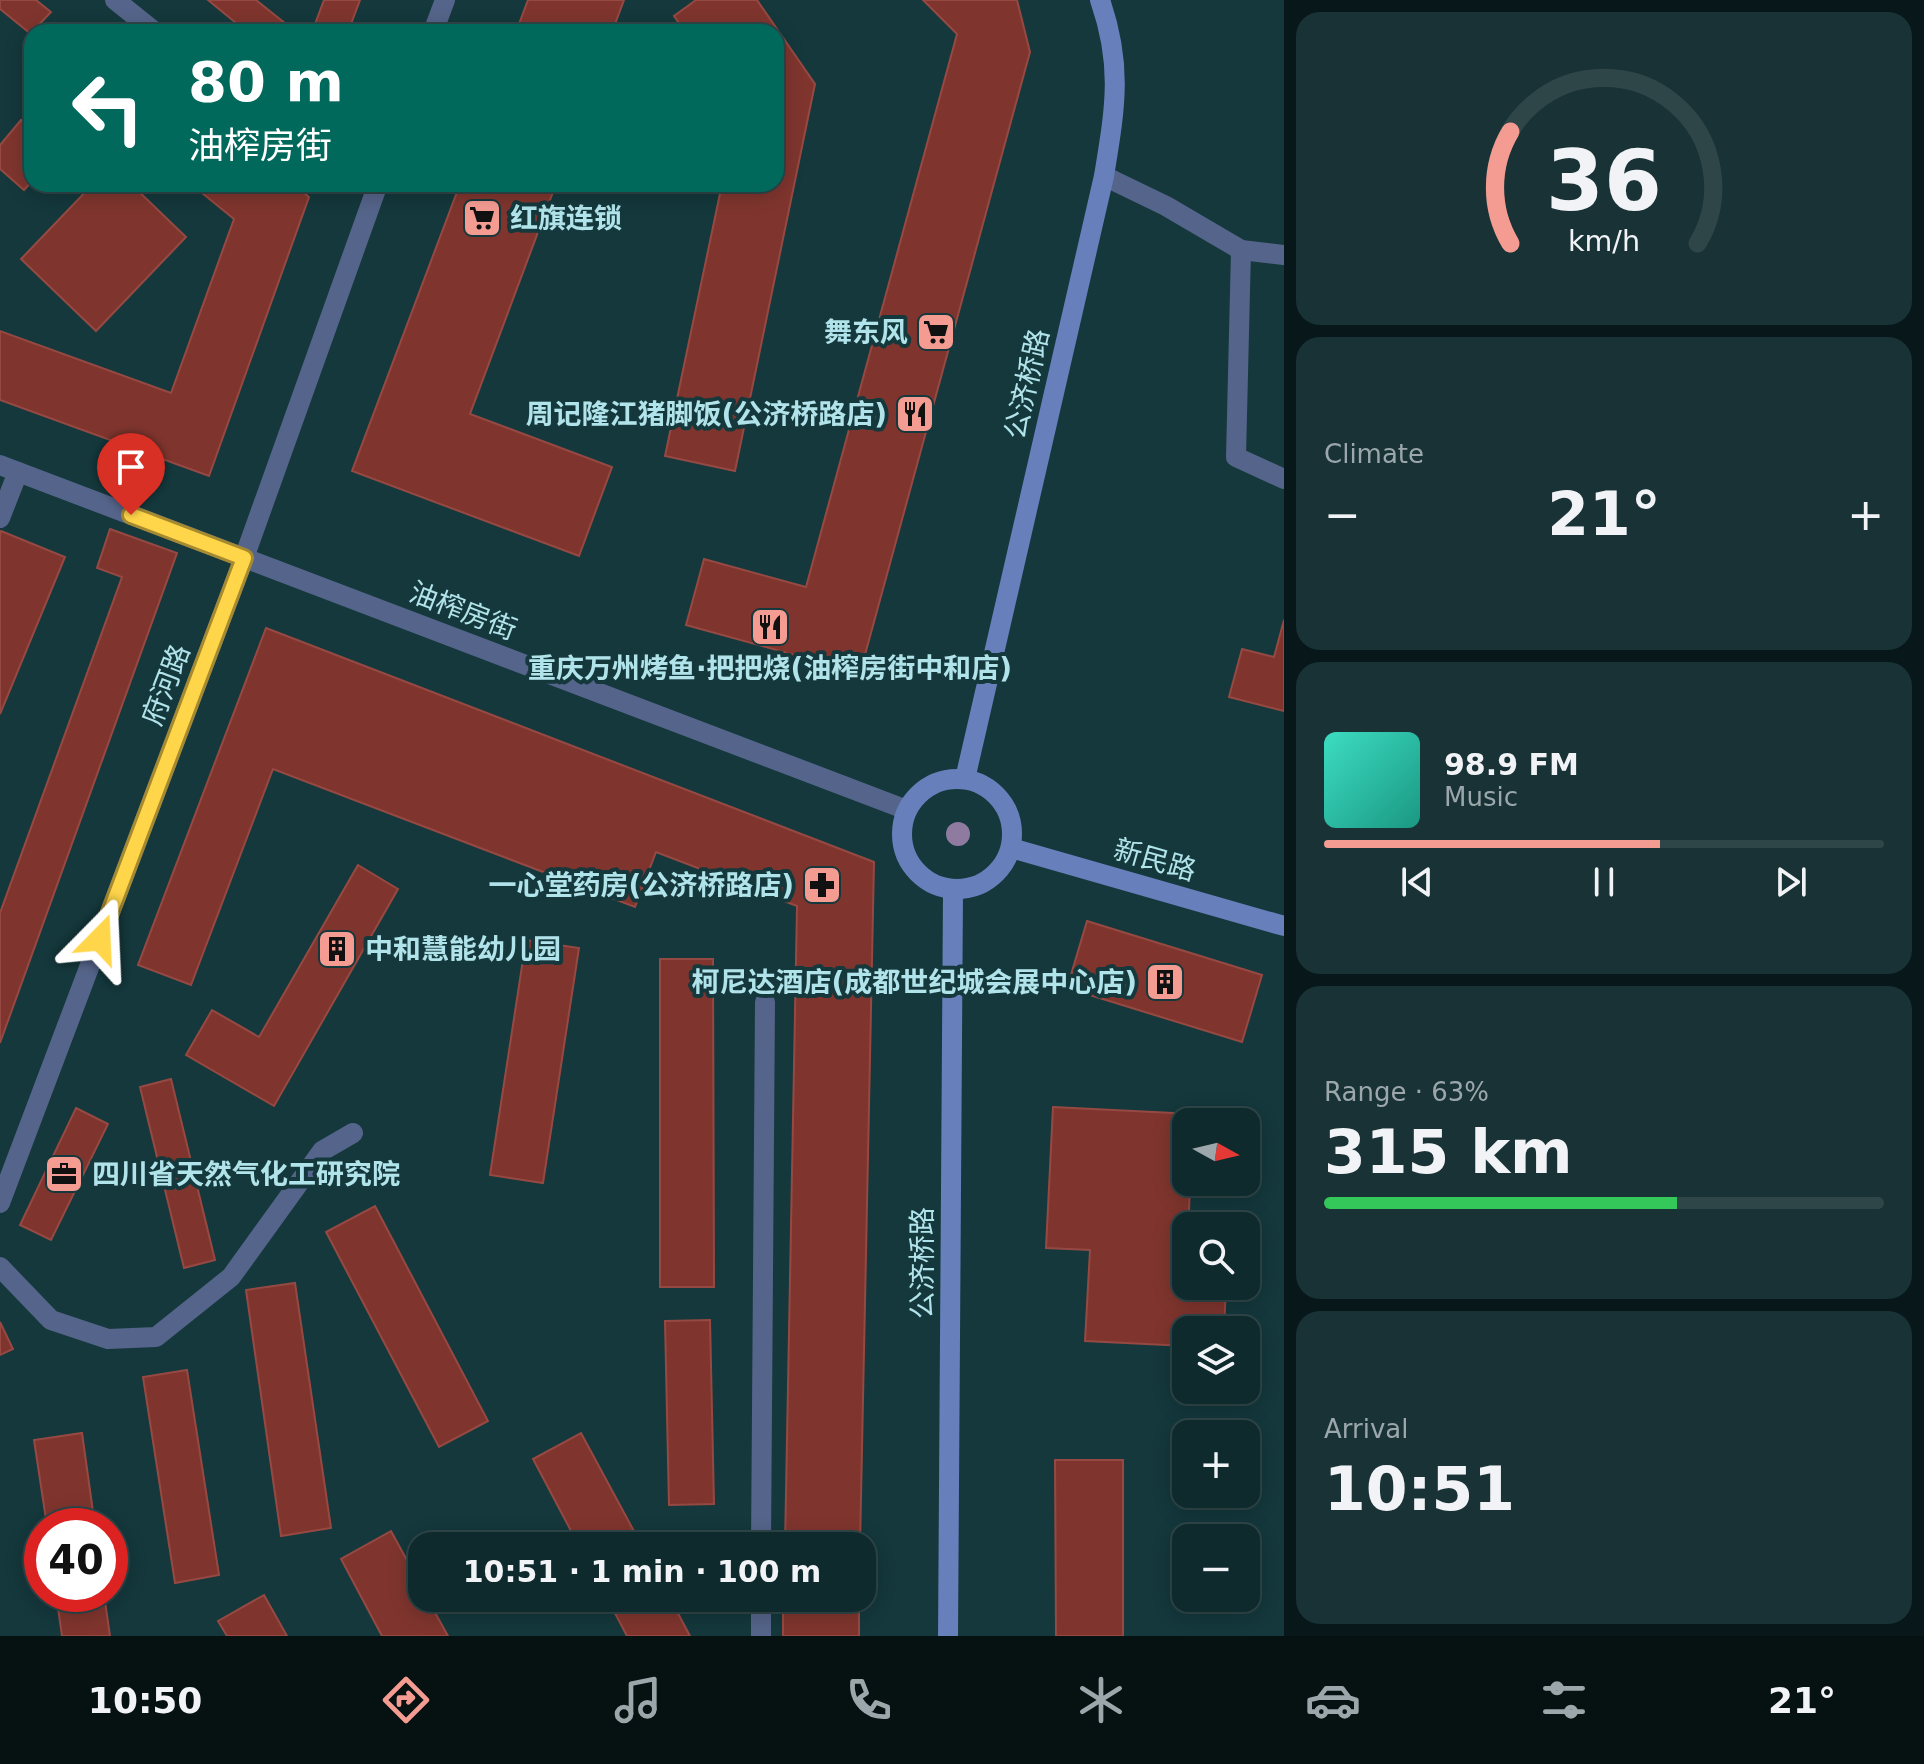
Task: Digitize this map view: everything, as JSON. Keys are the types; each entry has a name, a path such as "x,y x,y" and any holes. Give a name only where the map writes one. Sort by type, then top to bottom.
{"main road":[{"name":"公济桥路","path":"965,779 1104,176 1117,103 1112,34 1100,0"},
{"path":"948,779 965,779 982,784 996,795 1007,810 1012,829 1011,848 1003,866 989,880 972,889 953,891 934,886 918,875 908,861 902,835 907,810 917,796 931,785 948,779"},
{"name":"新民路","path":"1011,848 1284,926"},
{"name":"公济桥路","path":"948,1636 953,891"}],"street":[{"path":"115,0 145,24"},
{"path":"436,24 445,0"},
{"path":"1104,176 1166,206 1241,250 1284,255"},
{"name":"府河路","path":"0,1203 244,558 375,192"},
{"path":"1241,250 1236,457 1284,479"},
{"path":"0,518 9,468"},
{"name":"油榨房街","path":"9,468 907,810"},
{"path":"761,1532 765,1002"},
{"path":"0,1267 51,1320 108,1339 156,1337 231,1277 322,1151 353,1133"},
{"path":"761,1612 761,1636"}],"building":[{"path":"0,0 36,0 51,12 40,24 24,24 24,28 0,9"},
{"path":"208,0 256,0 286,24 237,24"},
{"path":"324,0 360,0 351,24 315,24"},
{"path":"528,0 624,0 615,24 519,24"},
{"path":"696,0 757,0 774,24 680,24 674,16"},
{"path":"923,0 1017,0 1030,52 860,673 686,625 704,559 806,587 957,34"},
{"path":"784,39 815,84 735,471 665,456 720,192 784,192"},
{"path":"21,120 24,123 24,190 0,169 0,145"},
{"path":"85,192 139,192 186,237 96,331 21,259"},
{"path":"201,192 303,192 309,197 209,476 0,400 0,331 171,393 234,219"},
{"path":"457,192 553,192 470,414 612,467 579,556 352,471"},
{"path":"110,529 177,553 0,1043 0,913 122,577 97,568"},
{"path":"0,533 65,557 0,714"},
{"path":"1284,620 1284,711 1229,697 1242,649 1274,657"},
{"path":"266,628 874,862 860,1532 785,1532 797,906 656,852 635,907 273,769 191,985 138,965"},
{"name":"中和慧能幼儿园","path":"358,865 398,889 274,1106 186,1055 212,1010 259,1037"},
{"name":"柯尼达酒店(成都世纪城会展中心店)","path":"1087,921 1262,975 1242,1042 1067,988"},
{"path":"526,940 579,948 543,1183 490,1175"},
{"path":"660,959 713,959 714,1287 660,1287"},
{"path":"171,1079 215,1260 184,1268 140,1087"},
{"path":"1053,1107 1172,1113 1172,1196 1190,1196 1189,1212 1172,1212 1172,1300 1225,1300 1225,1316 1172,1316 1172,1345 1085,1341 1090,1250 1046,1248"},
{"name":"四川省天然气化工研究院","path":"76,1108 108,1124 51,1240 20,1225"},
{"path":"375,1206 488,1421 439,1447 326,1232"},
{"path":"295,1283 331,1528 281,1536 246,1290"},
{"path":"710,1320 714,1504 669,1505 665,1321"},
{"path":"0,1322 13,1349 0,1355"},
{"path":"187,1370 219,1575 175,1583 143,1377"},
{"path":"82,1433 92,1508 44,1508 34,1440"},
{"path":"581,1433 634,1532 572,1532 533,1459"},
{"path":"1055,1460 1123,1460 1123,1636 1056,1636"},
{"path":"391,1531 408,1562 408,1612 435,1612 448,1636 382,1636 341,1559"},
{"path":"264,1595 287,1636 227,1636 218,1621"},
{"path":"59,1612 107,1612 110,1636 62,1636"},
{"path":"614,1612 677,1612 690,1636 627,1636"},
{"path":"783,1612 859,1612 859,1636 783,1636"}],"place":[{"name":"红旗连锁","path":"482,218"},
{"name":"舞东风","path":"936,332"},
{"name":"周记隆江猪脚饭(公济桥路店)","path":"915,414"},
{"name":"重庆万州烤鱼·把把烧(油榨房街中和店)","path":"770,627"},
{"name":"一心堂药房(公济桥路店)","path":"822,885"},
{"name":"中和慧能幼儿园","path":"337,949"},
{"name":"柯尼达酒店(成都世纪城会展中心店)","path":"1165,982"},
{"name":"四川省天然气化工研究院","path":"64,1174"}],"route":[{"path":"100,939 244,558 131,515"}]}
